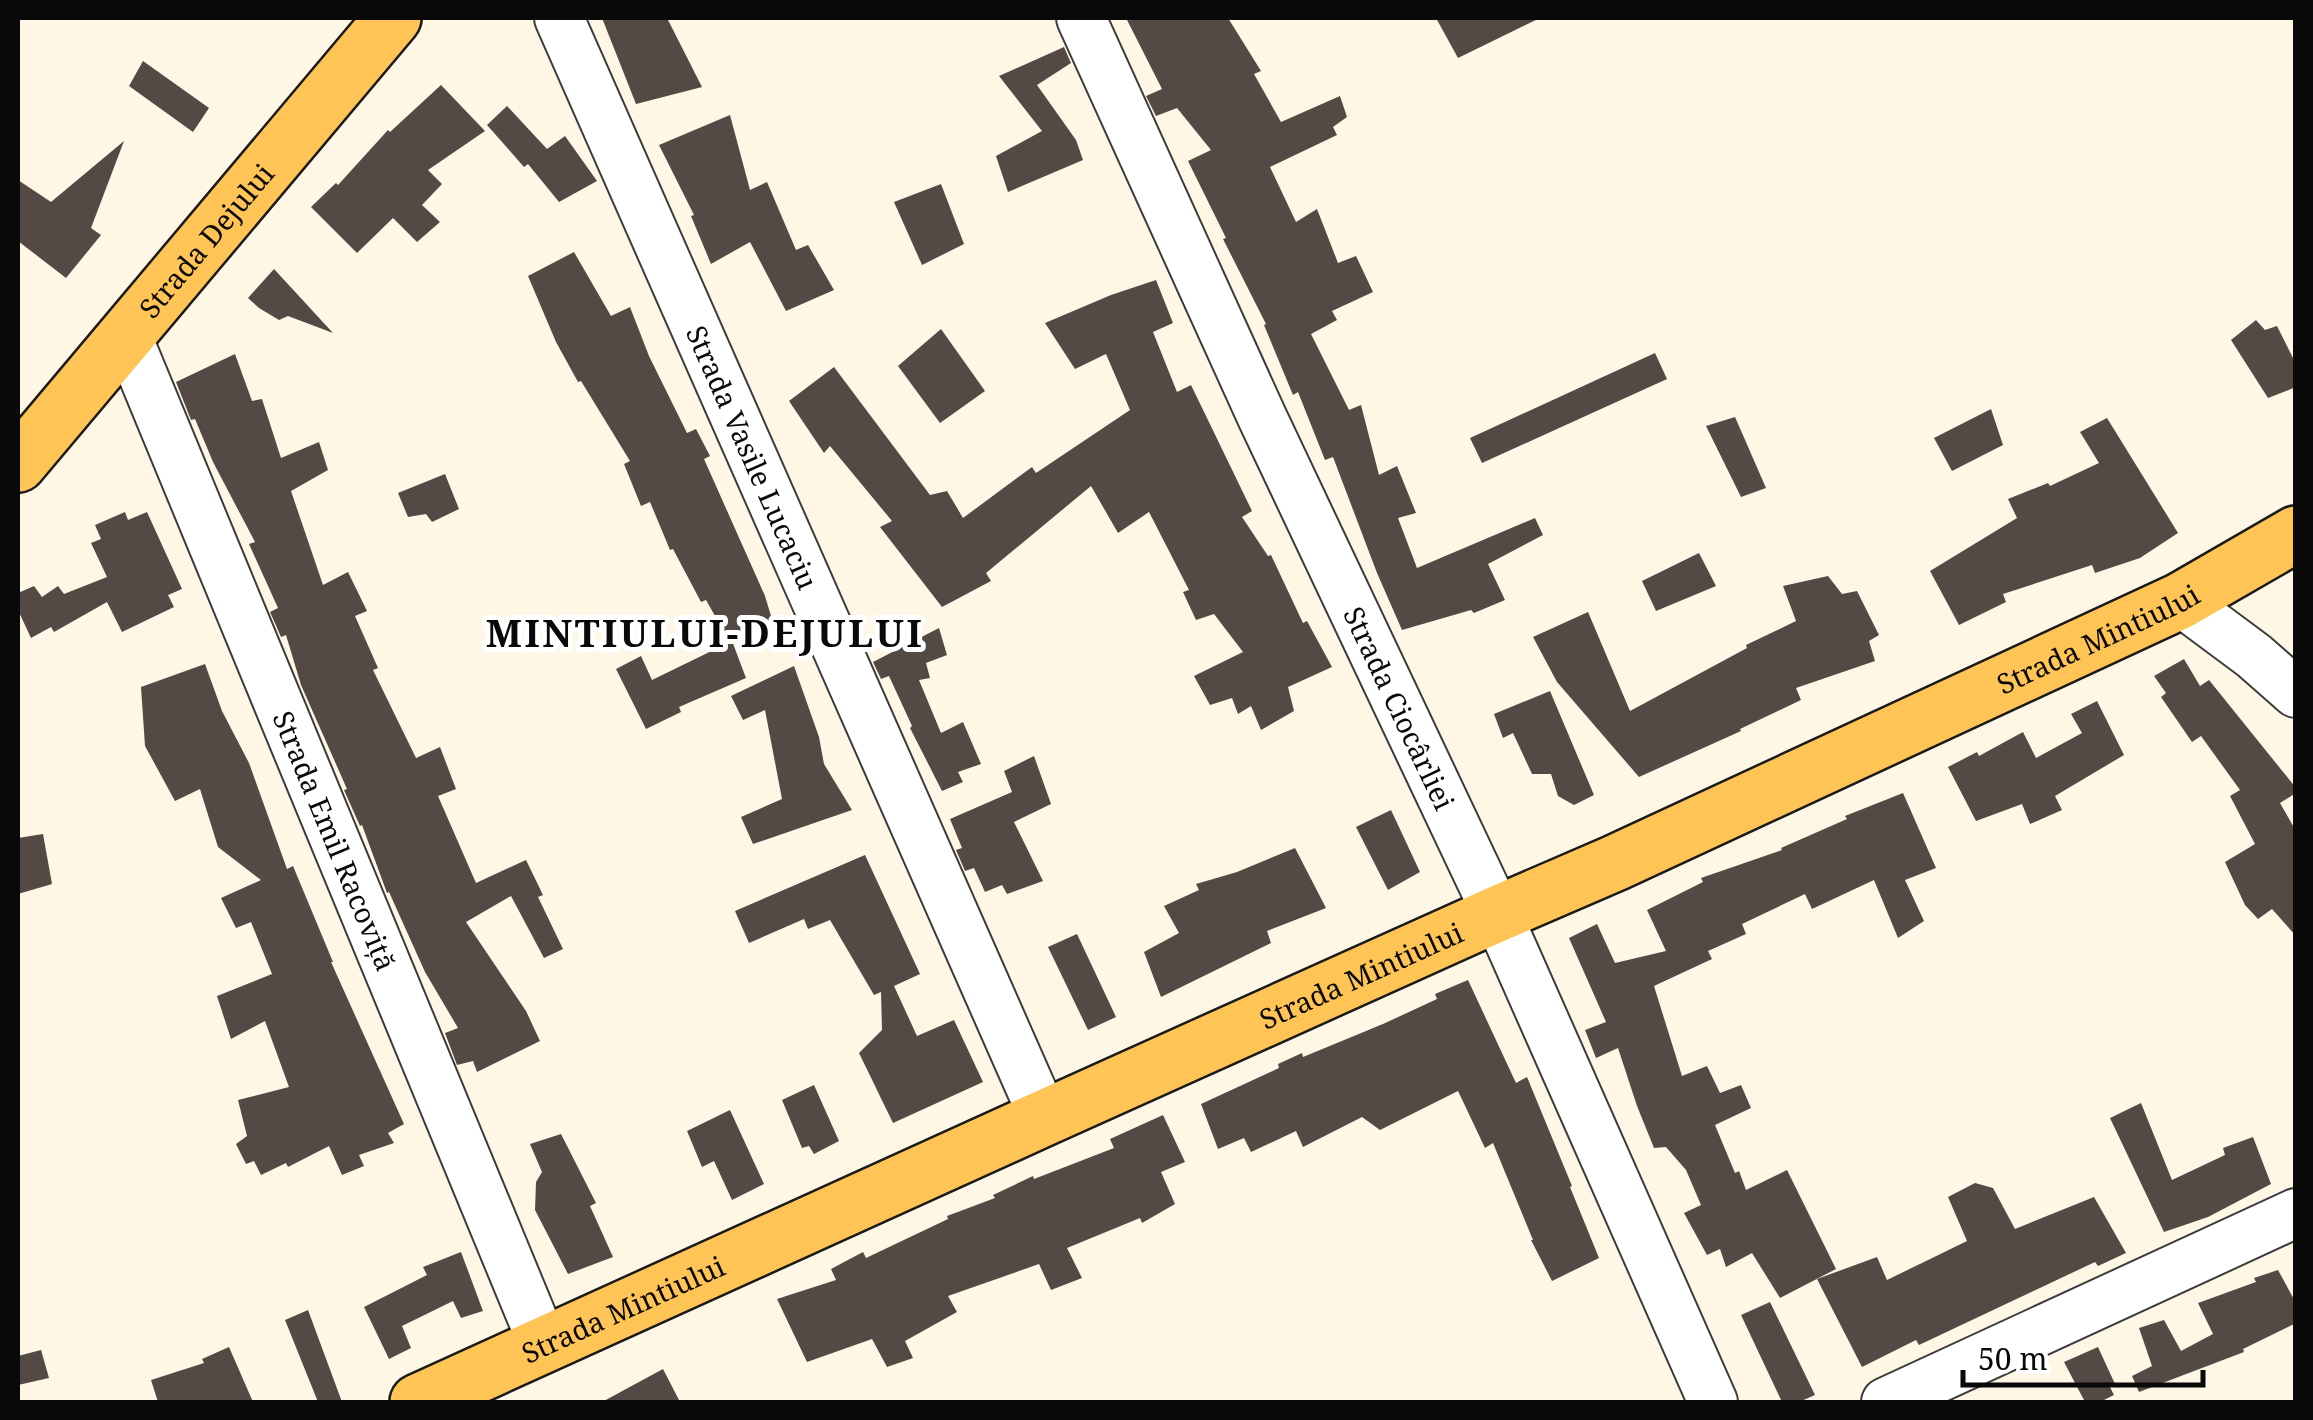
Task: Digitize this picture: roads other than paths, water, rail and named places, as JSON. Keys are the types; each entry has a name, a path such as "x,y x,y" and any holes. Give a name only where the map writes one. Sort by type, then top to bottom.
{"main road":[{"name":"Strada Dejului","path":"18,464 393,18"},
{"name":"Strada Mintiului","path":"418,1402 1615,863 2180,601 2296,534"}],"street":[{"name":"Strada Vasile Lucaciu","path":"559,18 1044,1118"},
{"name":"Strada Ciocârliei","path":"1082,18 1262,417 1497,914 1713,1402"},
{"name":"Strada Emil Racoviță","path":"126,334 543,1344"},
{"path":"2180,601 2254,656 2296,694"},
{"path":"1886,1402 2296,1213"}],"district":[{"name":"MINTIULUI-DEJULUI","path":"705,632"}]}
